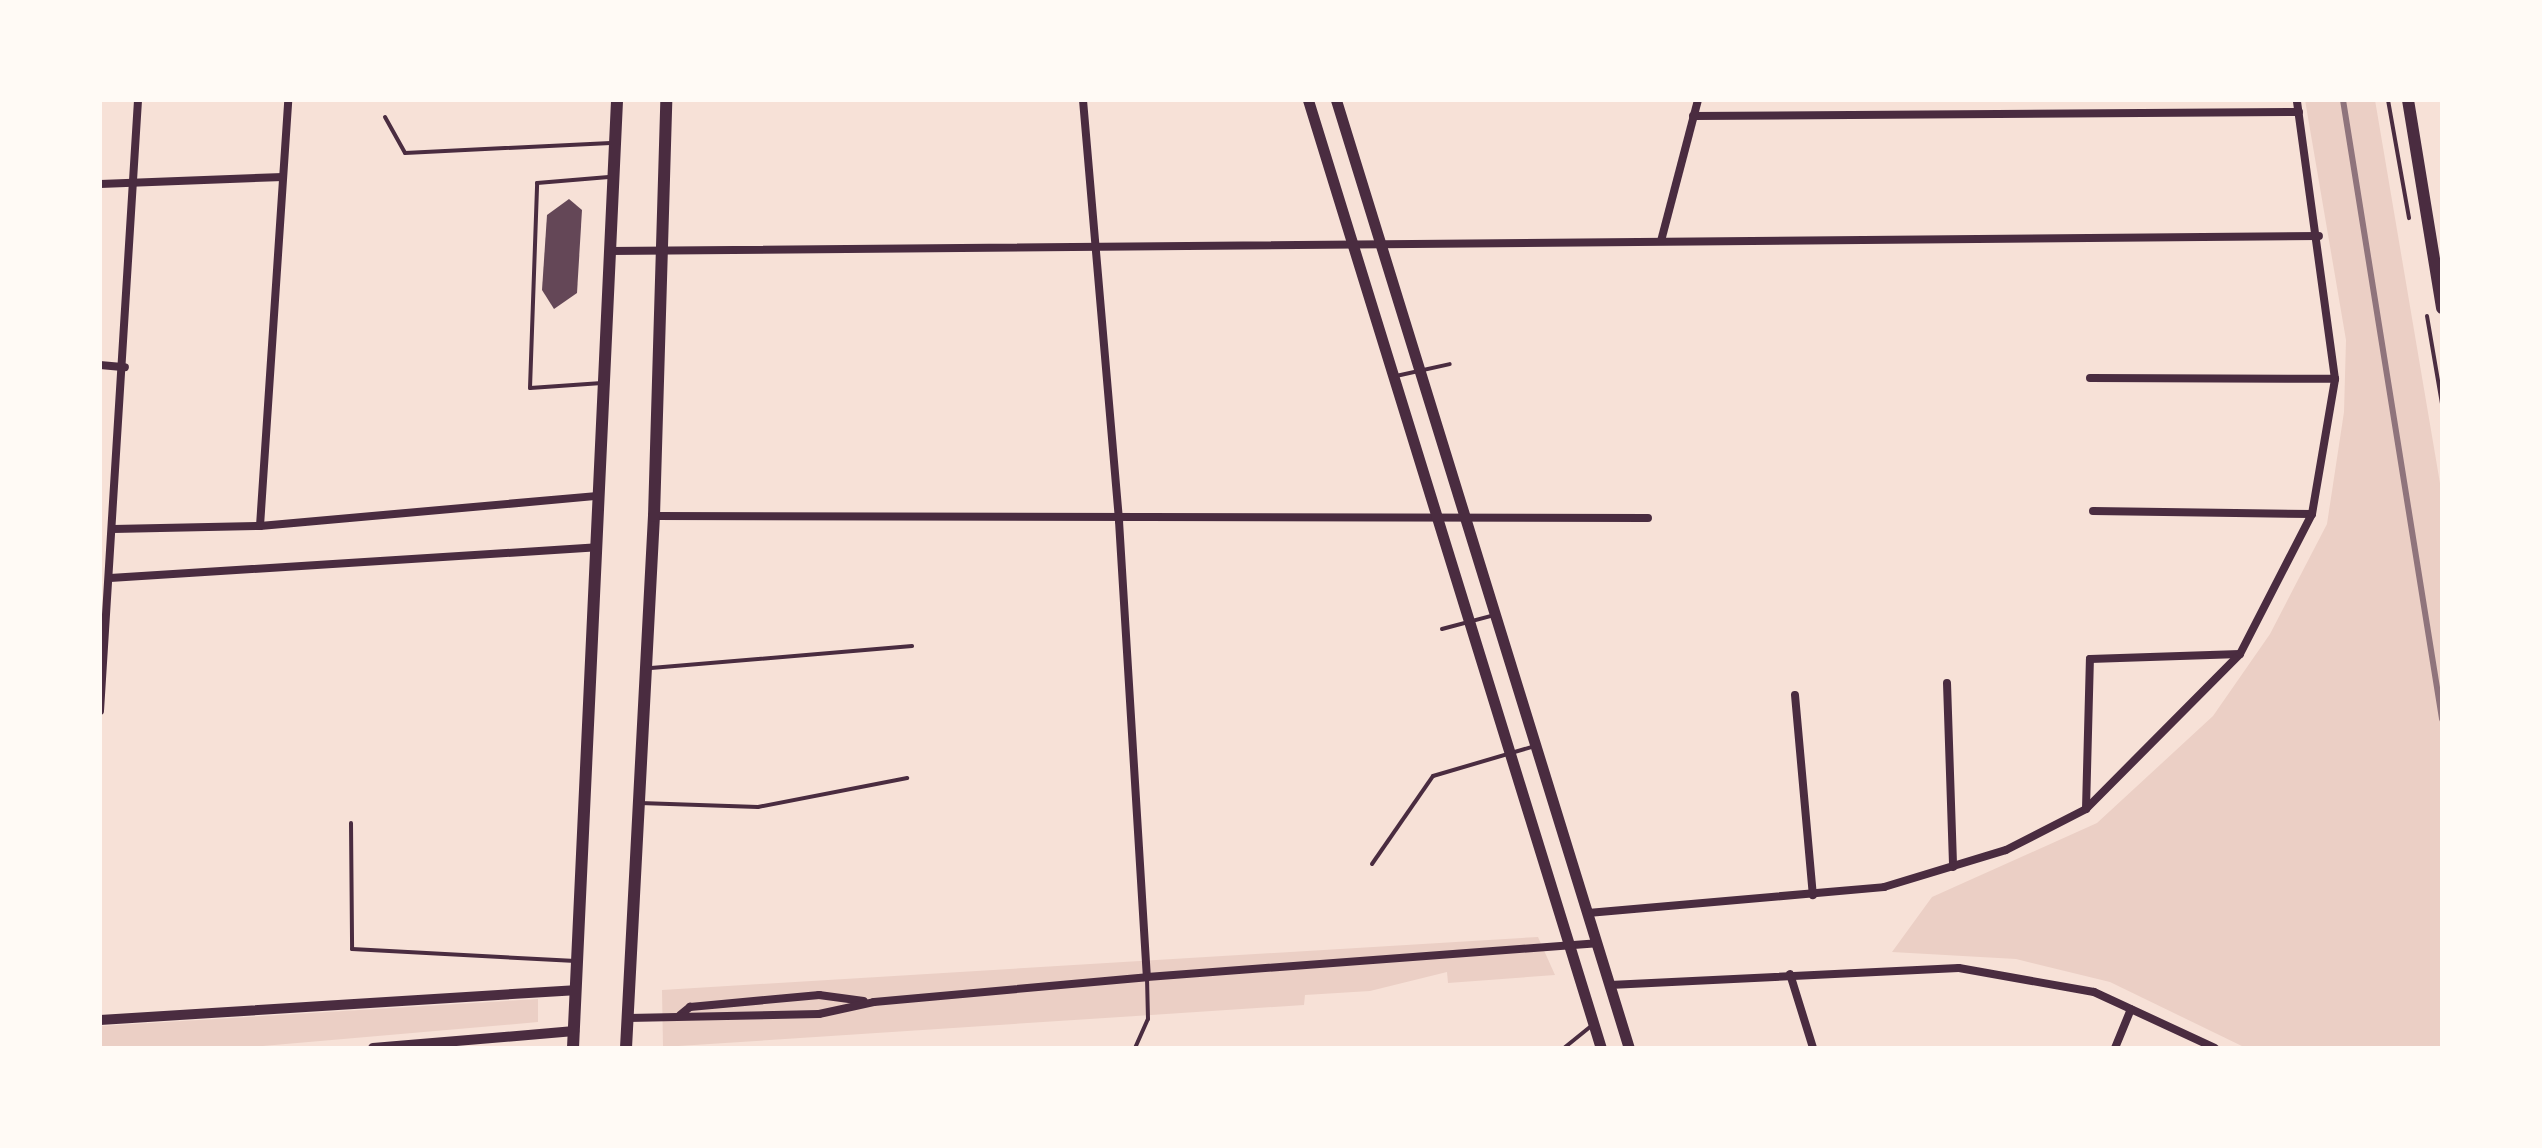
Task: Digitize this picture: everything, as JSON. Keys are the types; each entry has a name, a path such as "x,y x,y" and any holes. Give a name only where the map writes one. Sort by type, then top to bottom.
{"main road":[{"path":"573,1048 595,496 618,100"},
{"path":"626,1048 654,516 666,100"},
{"path":"1308,100 1601,1048"},
{"path":"1336,100 1630,1048"},
{"path":"2408,100 2442,308"}],"street":[{"path":"100,711 125,367 138,100"},
{"path":"260,526 288,100"},
{"path":"1084,100 1119,521 1147,977"},
{"path":"1661,241 1698,100"},
{"path":"1588,913 1884,887 2006,850 2086,809 2240,654 2312,514 2335,379 2319,236 2297,100"},
{"path":"1694,116 2299,112"},
{"path":"100,184 283,177"},
{"path":"609,251 2319,236"},
{"path":"100,365 125,367"},
{"path":"2090,378 2335,379"},
{"path":"113,529 260,526 595,496"},
{"path":"2093,512 2312,514"},
{"path":"654,516 1119,521 1648,518"},
{"path":"110,578 593,548"},
{"path":"2086,809 2090,660 2240,654"},
{"path":"1947,683 1953,867"},
{"path":"1795,695 1813,894"},
{"path":"628,1018 680,1015 690,1020 819,1014 874,1002 1147,977 1597,943"},
{"path":"1610,985 1959,968 2094,992 2214,1048"},
{"path":"1790,974 1813,1048"},
{"path":"100,1020 574,990"},
{"path":"680,1015 690,1007 819,995 874,1002"},
{"path":"2115,1048 2131,1009"},
{"path":"373,1048 574,1030"},
{"path":"2182,1048 2190,1035"}],"lane":[{"path":"385,117 405,153 616,143"},
{"path":"602,384 530,388 536,183 613,176"},
{"path":"1392,377 1450,364"},
{"path":"1442,629 1496,614"},
{"path":"646,668 912,646"},
{"path":"1372,864 1433,776 1535,746"},
{"path":"639,803 758,807 907,778"},
{"path":"351,823 352,949 576,961"},
{"path":"1138,1048 1147,977"},
{"path":"1564,1048 1594,1024"}],"shaded area":[{"path":"2305,100 2375,100 2442,495 2442,1048 2246,1048 2110,982 2016,959 1892,952 1932,897 2097,823 2213,716 2270,634 2327,524 2344,412 2346,340"},
{"path":"1538,937 1555,975 1448,983 1447,972 1370,991 1305,995 1304,1005 663,1047 662,990"},
{"path":"538,999 538,1022 241,1048 100,1048 100,1026"}],"building":[{"path":"569,199 582,210 577,293 554,309 542,290 547,215"}],"railway":[{"path":"2343,100 2442,719"}]}
